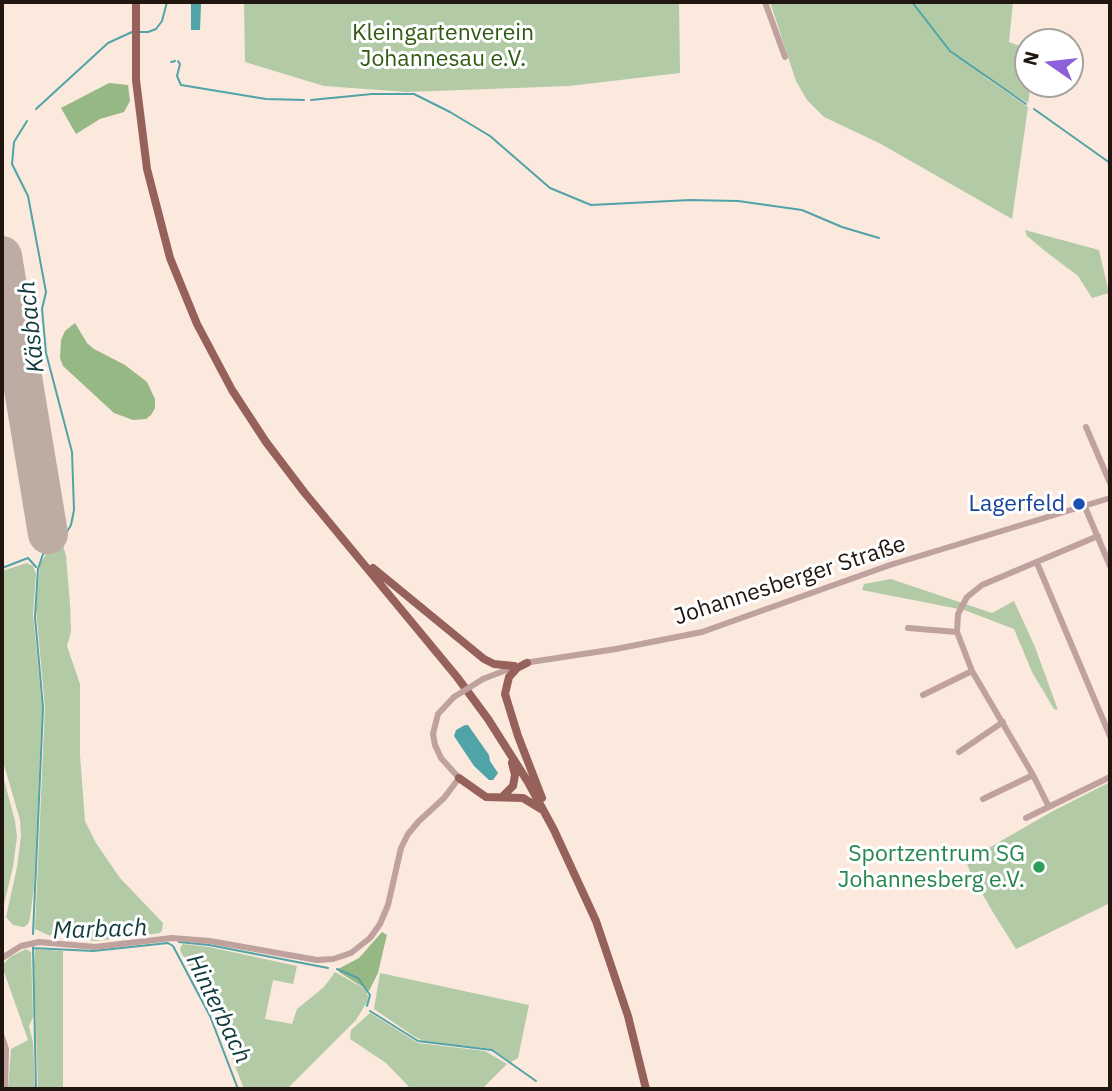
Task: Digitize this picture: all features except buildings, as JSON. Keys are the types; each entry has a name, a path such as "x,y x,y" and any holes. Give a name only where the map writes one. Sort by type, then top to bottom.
{"main road":[{"path":"136,2 137,100 144,155 176,275 197,324 227,382 251,420 303,492 457,677 507,748 554,830"},
{"path":"348,545 484,659 494,664 514,666"},
{"path":"527,663 517,668 509,677 505,694 554,830 596,922 617,979 646,1089"},
{"path":"496,799 508,793 515,780 507,748"},
{"path":"459,778 478,793 496,799 523,798 543,810"}],"street":[{"path":"765,2 785,57"},
{"path":"1086,428 1110,483"},
{"name":"Johannesberger Straße","path":"459,778 441,758 433,734 438,714 454,697 483,679 527,663 702,632 890,565 1110,498"},
{"path":"1085,506 1110,566"},
{"path":"1049,807 972,671 957,632 961,605 974,590 1098,537"},
{"path":"1037,563 1110,736"},
{"path":"908,628 957,632"},
{"path":"923,695 972,671"},
{"path":"959,752 1003,722"},
{"path":"983,799 1033,775"},
{"path":"1026,818 1110,777"},
{"path":"2,958 21,946 39,942 94,947 172,938 210,941 309,959 325,960 343,956 364,944 376,932 384,915 401,848 408,834 444,798 459,778"},
{"path":"2,1037 6,1049 5,1089"}],"green space":[{"name":"Kleingartenverein Johannesau e.V.","path":"244,2 679,2 680,73 569,86 407,92 324,86 245,62"},
{"path":"770,2 1013,2 1009,42 1014,44 1014,94 976,71 1028,107 1012,219 881,144 824,117 807,100 796,81"},
{"path":"109,83 128,85 130,101 124,112 100,119 76,134 61,108"},
{"path":"1025,230 1099,250 1109,293 1092,298 1078,276 1027,236"},
{"path":"75,323 87,343 94,349 125,365 147,382 155,399 155,408 146,419 133,420 114,413 63,366 60,358 61,340 65,331"},
{"path":"62,541 66,556 70,605 71,632 67,646 80,684 80,755 85,821 96,843 120,878 163,923 160,933 95,941 48,935 35,929 45,708 36,609 40,564 47,552"},
{"path":"27,563 33,566 36,574 33,614 42,708 34,886 30,918 24,927 13,925 6,917 21,836 20,820 2,758 2,571"},
{"path":"891,579 992,613 1014,601 1035,647 1058,710 1054,709 1032,672 1014,629 964,610 862,590 864,584"},
{"path":"2,772 17,837 13,867 2,905"},
{"name":"Sportzentrum SG Johannesberg e.V.","path":"1110,782 1110,903 1016,949 966,861"},
{"path":"382,932 387,935 378,973 369,991 338,969 359,958"},
{"path":"183,944 297,966 293,984 273,980 265,1019 292,1024 297,1009 324,987 335,972 365,989 367,1002 356,1020 287,1089 244,1089 213,1008 181,952"},
{"path":"26,949 31,952 33,1017 29,1026 33,1042 35,1089 8,1089 11,1049 28,1040 2,966 10,957"},
{"path":"35,949 63,951 63,1089 38,1089"},
{"path":"380,973 529,1005 518,1058 511,1062 492,1049 424,1041 415,1037 374,1009"},
{"path":"370,1013 418,1043 485,1051 507,1064 482,1089 411,1089 386,1063 350,1039 351,1030"}],"water":[{"path":"189,2 205,2 201,4 200,30 191,30"},
{"path":"468,725 489,755 498,773 493,780 489,780 474,766 454,736 456,730"}],"waterway":[{"name":"Käsbach","path":"138,32 156,29 162,21 167,2"},
{"path":"912,2 950,51 1026,104"},
{"name":"Käsbach","path":"36,109 108,43 132,32"},
{"path":"171,62 175,61"},
{"path":"178,61 180,64 177,76 181,85 266,99 304,100"},
{"path":"311,100 372,94 414,94 490,136 550,188 591,205 690,200 738,201 802,210 842,227 879,238"},
{"path":"1034,109 1110,163"},
{"name":"Käsbach","path":"27,121 14,142 12,164 28,196 46,292 42,309 46,353 72,452 74,510 71,525 65,535"},
{"name":"Käsbach","path":"33,934 43,708 35,617 38,569 43,554 62,540"},
{"path":"2,568 28,558 36,567"},
{"name":"Marbach","path":"179,942 209,945 328,968"},
{"name":"Hinterbach","path":"33,948 93,951 168,943 173,946 210,1016 238,1089"},
{"name":"Käsbach","path":"33,947 36,1089"},
{"name":"Marbach","path":"337,969 358,978 370,995 367,1006"},
{"name":"Marbach","path":"370,1011 418,1041 492,1050 536,1081"}],"runway":[{"path":"2,256 48,534"}],"place":[{"name":"Lagerfeld","path":"1079,504"},
{"name":"Sportzentrum SG Johannesberg e.V.","path":"1039,867"}]}
